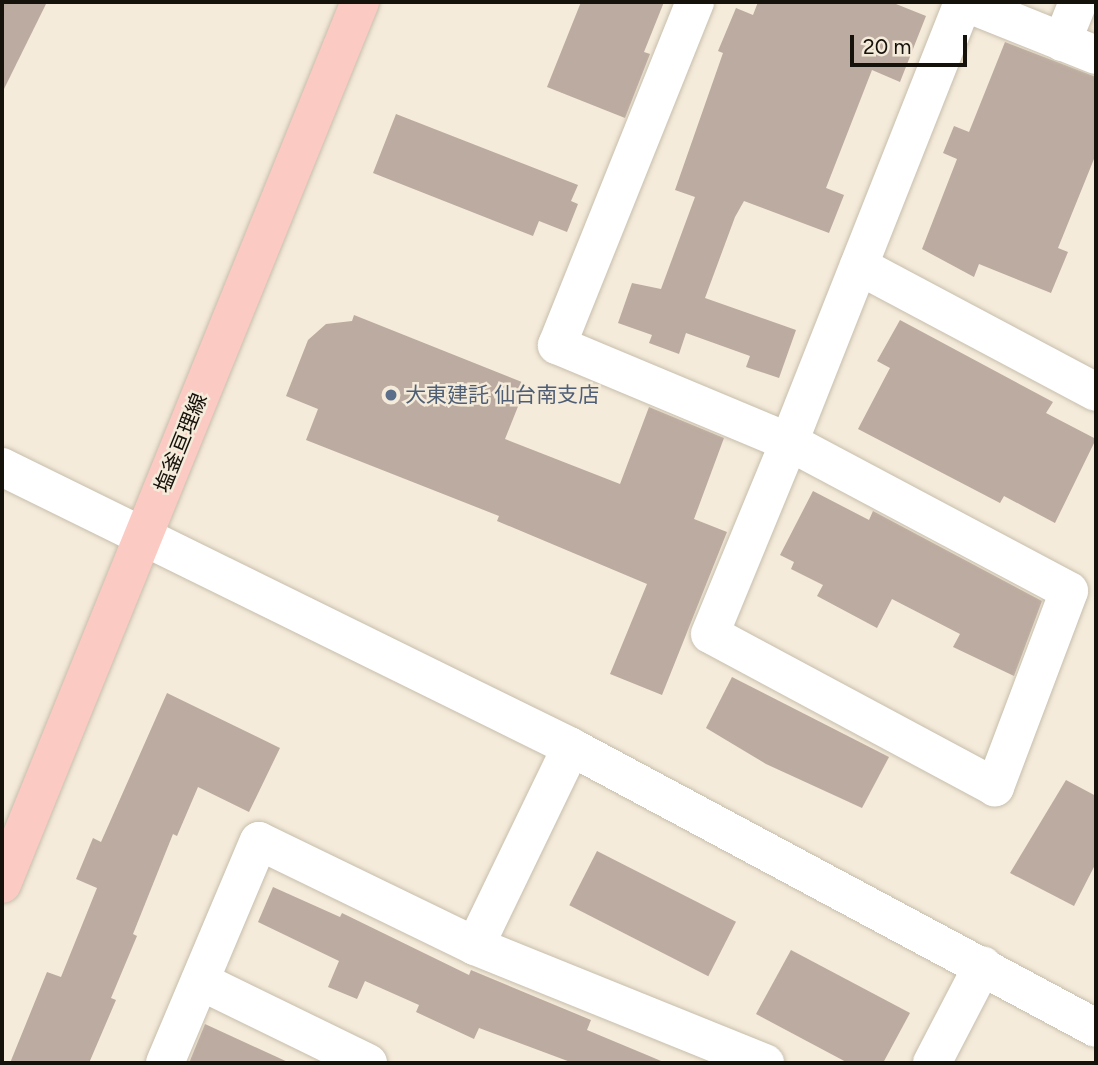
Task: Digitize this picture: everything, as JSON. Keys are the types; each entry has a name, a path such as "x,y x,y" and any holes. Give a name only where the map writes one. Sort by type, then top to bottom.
{"main road":[{"name":"塩釜亘理線","path":"2,884 360,2"}],"street":[{"path":"695,2 557,345 789,442 1069,591 995,787 710,634 789,442 964,2 1079,48 1078,2"},
{"path":"859,266 1096,392"},
{"path":"2,467 571,747 983,965 1096,1028"},
{"path":"475,946 571,747"},
{"path":"165,1063 259,841 475,946 765,1063"},
{"path":"932,1063 983,965"},
{"path":"200,981 368,1063"}],"building":[{"path":"2,2 47,2 2,93"},
{"path":"581,2 664,2 644,52 650,54 625,118 547,87"},
{"path":"758,2 891,2 926,16 900,82 872,70 826,188 844,195 829,233 744,201 735,217 705,298 796,330 779,378 746,367 750,356 686,333 679,354 649,343 652,335 618,323 632,283 661,289 695,197 675,190 723,53 718,51 736,8 753,15"},
{"path":"1005,42 1096,77 1096,154 1058,248 1068,252 1051,293 979,264 974,277 922,249 957,159 943,153 954,126 969,132"},
{"path":"396,114 578,185 571,201 578,204 567,232 539,221 533,236 373,173"},
{"path":"354,315 527,384 505,439 620,484 649,407 724,438 694,519 727,532 662,695 610,674 647,584 497,521 499,516 306,440 318,409 286,396 308,340 326,324 352,321"},
{"path":"900,320 1053,402 1046,413 1096,439 1055,523 1004,496 1000,503 858,429 890,368 877,361"},
{"path":"813,491 869,520 873,511 1042,601 1014,676 953,647 960,634 892,599 877,628 817,596 823,585 791,569 794,562 780,555"},
{"path":"732,677 889,757 862,808 766,764 706,728"},
{"path":"167,693 280,748 249,812 198,787 177,836 173,834 133,934 137,936 111,998 116,1000 89,1063 10,1063 47,972 61,977 97,888 76,879 93,838 101,842"},
{"path":"1066,780 1096,796 1096,863 1074,906 1010,873"},
{"path":"597,851 736,922 708,976 569,905"},
{"path":"273,887 340,917 342,913 469,975 471,970 591,1020 587,1030 666,1063 573,1063 479,1028 474,1039 416,1012 419,1005 365,981 357,999 328,987 339,961 258,922"},
{"path":"791,950 910,1013 883,1063 848,1063 756,1014"},
{"path":"205,1024 290,1063 189,1063"}],"place":[{"name":"大東建託 仙台南支店","path":"391,395"}]}
